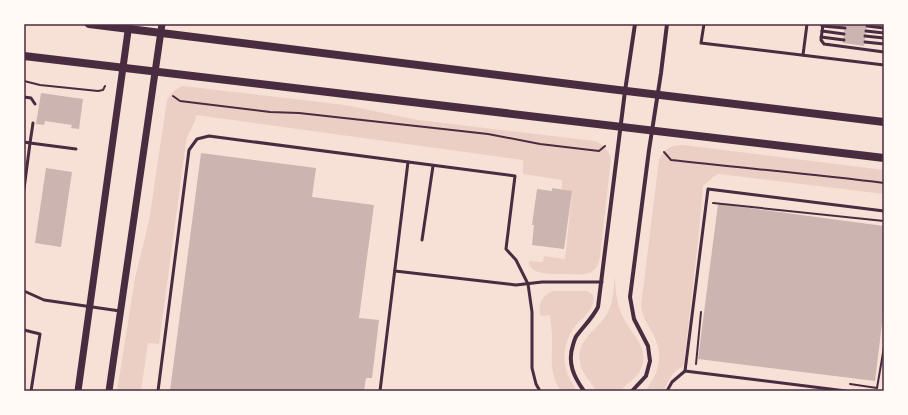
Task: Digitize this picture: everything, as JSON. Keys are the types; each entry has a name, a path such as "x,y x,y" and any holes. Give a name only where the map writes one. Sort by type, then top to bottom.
{"main road":[{"path":"89,24 129,26 161,33 884,122"},
{"path":"24,56 884,158"}],"street":[{"path":"109,391 162,24"},
{"path":"584,391 576,380 571,366 571,350 576,336 595,314 598,306 634,24"},
{"path":"632,391 646,376 650,361 648,346 634,319 630,297 667,24"},
{"path":"78,391 91,307 129,26"}],"lane":[{"path":"704,24 702,43 884,65"},
{"path":"803,55 807,24"},
{"path":"845,28 822,25 821,40 824,44 884,52"},
{"path":"866,26 884,28"},
{"path":"822,31 844,34"},
{"path":"866,31 884,33"},
{"path":"865,36 884,38"},
{"path":"821,37 844,40"},
{"path":"865,42 884,44"},
{"path":"24,97 31,98 35,104"},
{"path":"24,189 33,123"},
{"path":"158,391 189,150 197,140 209,136 515,176 506,249 516,260 528,284 532,312 532,368 540,391"},
{"path":"24,142 76,149"},
{"path":"380,391 408,162"},
{"path":"422,240 433,166"},
{"path":"667,391 672,382 685,371 708,189 884,211"},
{"path":"395,271 516,285 542,282 602,282"},
{"path":"24,291 44,300 120,311"},
{"path":"24,330 40,334 32,391"},
{"path":"685,371 846,391"}],"path":[{"path":"24,81 40,85 98,91 103,90 105,86"},
{"path":"173,96 180,101 270,112 299,113 488,134 540,144 573,148 599,151 605,146"},
{"path":"664,152 671,160 884,183"},
{"path":"713,203 884,221"},
{"path":"701,310 696,364 703,365"},
{"path":"847,384 877,388 884,347"}],"shaded area":[{"path":"183,86 345,105 418,120 595,141 605,148 611,158 598,264 595,269 585,274 543,273 538,272 530,266 529,261 543,262 544,256 565,259 572,192 562,189 562,180 523,174 523,160 196,115 186,142 159,344 148,343 141,391 117,391 135,278 149,221 167,100 178,88"},
{"path":"683,145 884,170 884,194 719,174 713,177 703,186 684,363 682,367 673,374 664,391 645,391 654,377 659,363 656,340 644,316 641,306 659,160 668,148"},
{"path":"615,273 618,304 622,315 642,348 643,363 638,374 620,391 596,391 582,370 580,362 581,347 610,308"},
{"path":"554,291 587,291 593,295 594,300 591,308 573,329 565,348 566,368 577,391 561,391 553,372 550,315 541,316 540,304 546,295"}],"building":[{"path":"845,24 867,24 864,46 843,43"},
{"path":"41,93 83,99 79,129 71,128 72,125 45,121 44,125 36,124"},
{"path":"201,153 316,168 312,197 374,205 359,318 379,320 372,378 366,378 364,391 170,391"},
{"path":"46,168 72,172 61,247 35,243"},
{"path":"552,188 572,191 564,249 532,245 534,225 532,225 537,189 552,191"},
{"path":"718,204 884,226 884,307 875,381 698,359"}]}
